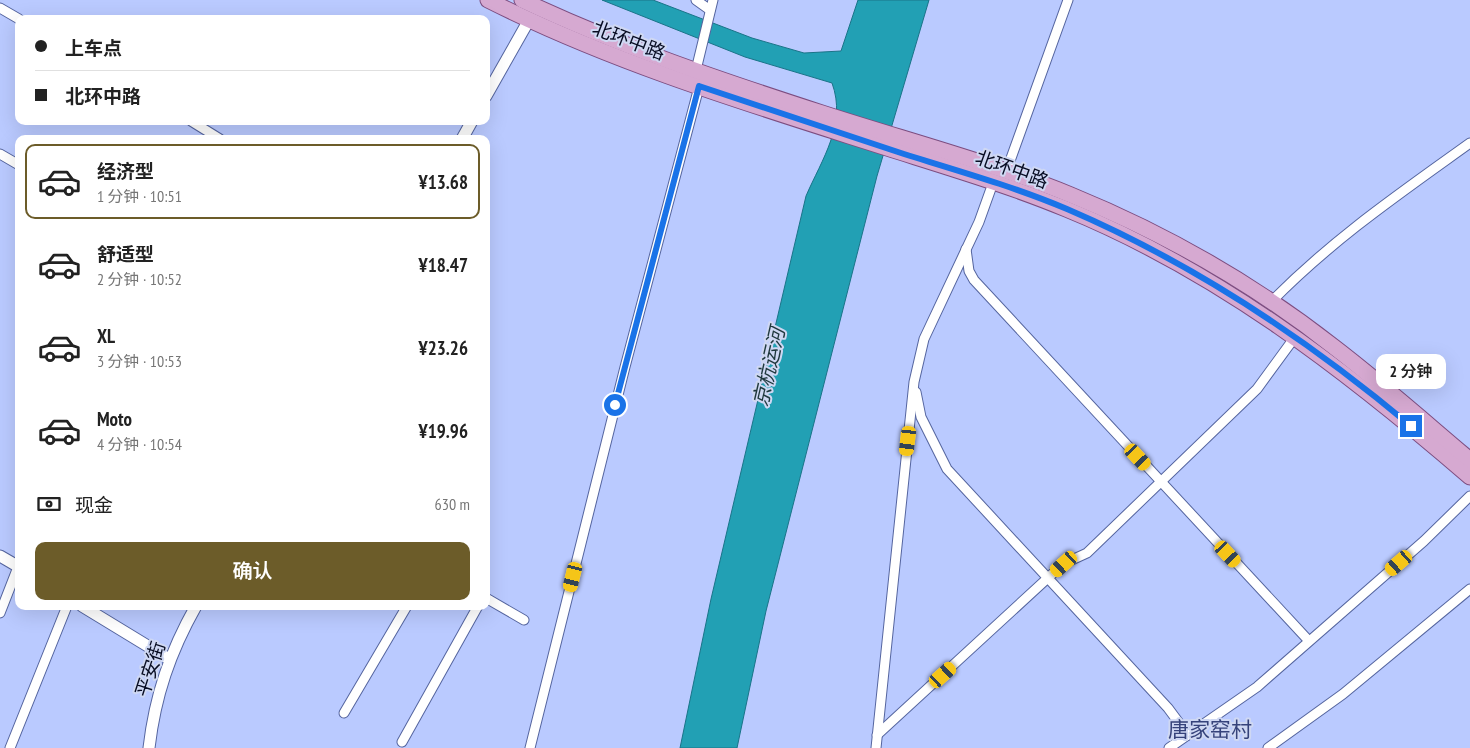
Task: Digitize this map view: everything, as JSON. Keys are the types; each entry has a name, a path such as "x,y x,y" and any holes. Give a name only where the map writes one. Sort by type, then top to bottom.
{"main road":[{"name":"北环中路","path":"488,0 529,20 638,67 906,147 1006,172 1071,195 1130,222 1190,252 1271,302 1333,345 1470,460"},
{"name":"北环中路","path":"522,0 643,53 696,70 817,119"},
{"name":"北环中路","path":"906,147 993,183 1065,209 1183,265 1295,337 1370,392 1470,478"}],"street":[{"path":"696,0 710,10"},
{"path":"696,70 713,0"},
{"path":"1006,172 1068,0"},
{"path":"0,8 15,17"},
{"path":"490,89 529,20"},
{"path":"530,748 625,367 699,86"},
{"path":"197,125 214,135"},
{"path":"1271,302 1308,265 1352,228 1470,142"},
{"path":"0,154 15,163"},
{"path":"876,748 914,382 924,339 979,222 993,183"},
{"path":"966,249 969,270 974,280 1309,641"},
{"path":"877,735 1064,564 1087,553 1256,389 1295,337"},
{"path":"914,382 921,417 947,469 1168,708 1188,735"},
{"path":"1169,748 1257,687 1424,541 1470,496"},
{"path":"0,556 15,565"},
{"path":"0,613 15,575"},
{"path":"1268,748 1279,745 1470,589"},
{"path":"490,600 524,620"},
{"path":"10,748 65,610"},
{"path":"89,610 169,659"},
{"name":"平安街","path":"149,748 157,699 169,659 194,610"},
{"path":"344,713 405,610"},
{"path":"402,742 476,610"}],"water":[{"name":"京杭运河","path":"602,0 653,0 752,38 804,53 841,51 858,0 929,0 877,176 766,611 737,748 680,748 711,599 806,196 831,141 837,113 836,98 832,83 745,57"}],"district":[{"name":"唐家窑村","path":"1210,729"}],"route":[{"path":"615,405 699,86 968,174 1065,209 1124,236 1183,265 1263,314 1324,357 1411,426"}]}
